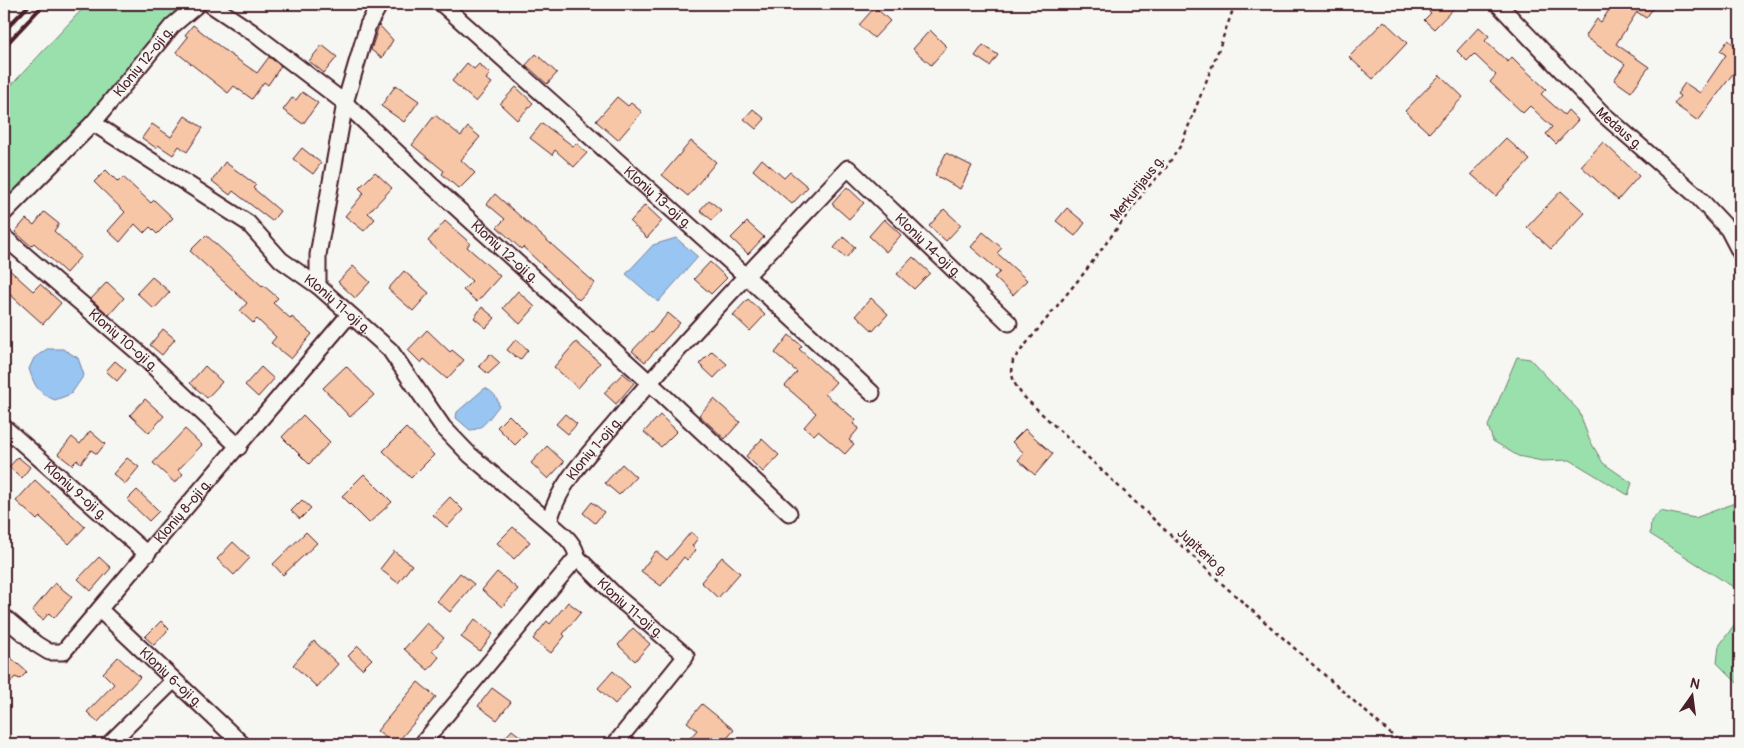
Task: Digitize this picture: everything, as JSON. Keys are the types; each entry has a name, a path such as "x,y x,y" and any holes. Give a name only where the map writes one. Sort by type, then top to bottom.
{"street":[{"name":"Klonių 12-oji g.","path":"93,123 172,26 198,4"},
{"name":"Klonių 12-oji g.","path":"210,4 252,32 346,103 428,182 649,382 789,513"},
{"path":"318,286 318,255 346,103 368,25 380,4"},
{"name":"Klonių 13-oji g.","path":"442,4 746,276 872,393"},
{"name":"Medaus g.","path":"1498,4 1603,114 1696,195 1728,229 1740,252"},
{"path":"4,213 93,123"},
{"name":"Klonių 11-oji g.","path":"93,123 248,223 281,260 318,286 390,350 443,427 470,456 549,522"},
{"name":"Klonių 1-oji g.","path":"549,522 557,497 573,474 649,382 848,168"},
{"name":"Klonių 14-oji g.","path":"848,168 1009,323"},
{"name":"Klonių 10-oji g.","path":"4,238 139,353 239,447"},
{"name":"Klonių 8-oji g.","path":"4,617 36,644 49,652 63,652 239,447 349,315"},
{"name":"Klonių 9-oji g.","path":"4,427 147,554"},
{"path":"422,744 577,557 576,550 570,542 549,522"},
{"name":"Klonių 11-oji g.","path":"577,557 617,597 686,656 614,744"},
{"name":"Klonių 6-oji g.","path":"100,610 242,744"},
{"path":"109,744 174,680"}],"path":[{"name":"Merkurijaus g.","path":"1013,360 1084,273 1147,188 1165,169 1181,145 1235,4"},
{"name":"Jupiterio g.","path":"1013,360 1011,375 1013,383 1023,396 1219,581 1402,744"}],"green space":[{"path":"87,4 181,4 90,120 4,206 4,93"},
{"path":"1517,357 1530,359 1579,411 1589,439 1603,463 1632,483 1628,495 1570,460 1542,461 1518,456 1493,441 1488,426"},
{"path":"1740,501 1740,686 1717,663 1719,646 1739,618 1738,590 1650,534 1651,521 1660,511 1695,518"}],"water":[{"path":"676,238 698,257 658,302 626,274 653,245"},
{"path":"47,349 63,349 78,358 84,375 71,394 55,400 38,389 29,369 34,358"},
{"path":"485,388 495,395 499,406 483,425 470,430 456,418 457,412"}],"building":[{"path":"1421,4 1458,4 1434,29 1424,20 1431,13"},
{"path":"1613,4 1656,4 1646,18 1637,12 1616,44 1649,67 1631,92 1614,80 1625,64 1585,37 1597,19 1601,22"},
{"path":"875,7 890,21 874,38 859,25"},
{"path":"1384,21 1407,43 1373,79 1349,57"},
{"path":"193,25 257,73 269,57 281,66 268,85 264,82 252,99 234,86 228,93 176,52 188,37 185,35"},
{"path":"379,25 393,40 382,58 371,50"},
{"path":"1479,27 1489,36 1485,41 1508,62 1512,57 1546,89 1541,94 1564,115 1568,110 1578,120 1556,144 1546,134 1552,127 1530,106 1523,113 1490,82 1496,75 1474,54 1467,61 1457,51"},
{"path":"930,30 947,47 931,65 913,49"},
{"path":"1728,40 1740,49 1740,64 1698,121 1674,104 1680,96 1677,94 1685,83 1700,93 1726,55 1720,51"},
{"path":"322,45 337,57 324,73 309,61"},
{"path":"983,45 998,55 990,66 975,56"},
{"path":"536,54 557,73 547,84 526,65"},
{"path":"467,63 474,69 479,64 490,74 486,79 492,83 476,102 452,81"},
{"path":"1440,75 1463,97 1429,133 1405,111"},
{"path":"396,85 419,101 404,122 381,106"},
{"path":"516,87 533,103 517,120 500,104"},
{"path":"302,92 318,103 303,124 283,110 292,98 296,100"},
{"path":"617,97 628,106 631,103 642,112 618,140 596,121"},
{"path":"753,109 765,119 756,129 744,119"},
{"path":"435,115 461,136 468,127 480,137 461,160 475,173 459,189 442,174 444,171 412,145"},
{"path":"185,116 203,128 187,152 179,146 173,155 158,145 156,148 142,138 152,124 171,137"},
{"path":"542,123 573,146 576,143 587,153 574,167 555,150 552,155 530,138"},
{"path":"1506,138 1530,160 1496,196 1471,174"},
{"path":"691,141 716,162 688,196 662,175"},
{"path":"1603,142 1639,176 1618,200 1581,166"},
{"path":"302,148 321,163 313,174 293,159"},
{"path":"946,153 972,166 960,189 935,175"},
{"path":"762,159 784,178 790,172 808,187 792,204 753,170"},
{"path":"225,162 256,185 253,188 280,211 272,221 233,191 230,195 212,181"},
{"path":"106,170 118,182 123,177 151,203 154,200 173,218 157,234 150,227 144,233 135,224 120,242 108,231 125,212 94,182"},
{"path":"375,172 392,188 368,213 375,219 364,231 345,216 364,193 359,188"},
{"path":"847,187 864,203 849,219 832,204"},
{"path":"1561,191 1585,213 1551,249 1527,227"},
{"path":"495,194 595,283 579,300 523,247 521,249 497,227 505,219 487,204"},
{"path":"709,200 721,210 712,220 700,210"},
{"path":"645,205 662,221 647,238 630,222"},
{"path":"1067,208 1085,223 1075,236 1056,221"},
{"path":"944,209 961,225 946,241 929,226"},
{"path":"44,212 59,224 54,231 81,256 66,273 34,243 31,246 15,232 26,219 34,225"},
{"path":"884,219 901,235 886,252 869,236"},
{"path":"445,221 470,243 467,247 500,276 477,302 463,290 472,281 428,241"},
{"path":"747,222 764,237 748,254 731,238"},
{"path":"983,232 1002,248 997,253 1027,280 1013,295 994,277 1000,272 971,247"},
{"path":"206,235 262,286 278,298 273,303 312,334 291,359 271,343 276,337 257,319 253,323 240,311 247,303 190,251"},
{"path":"843,237 855,247 846,258 834,248"},
{"path":"913,257 930,273 914,289 897,274"},
{"path":"710,262 727,278 711,294 694,279"},
{"path":"4,265 33,291 40,284 61,303 43,324 4,289"},
{"path":"353,266 370,282 355,298 338,282"},
{"path":"404,271 429,293 413,311 388,289"},
{"path":"152,277 170,292 154,309 137,293"},
{"path":"107,282 124,298 109,315 91,299"},
{"path":"518,291 535,307 520,324 503,308"},
{"path":"871,298 888,314 873,331 856,315"},
{"path":"748,299 765,315 750,331 733,315"},
{"path":"482,307 495,318 486,328 474,318"},
{"path":"668,313 680,323 645,362 632,351"},
{"path":"163,329 175,339 162,355 150,345"},
{"path":"427,330 450,352 452,350 464,360 447,379 424,359 421,363 408,350"},
{"path":"789,335 802,346 799,349 836,382 825,394 856,420 853,424 859,428 849,440 854,444 845,454 818,431 814,435 804,427 816,413 785,386 797,372 775,353"},
{"path":"516,339 528,350 520,360 507,350"},
{"path":"576,342 600,363 578,388 554,367"},
{"path":"712,351 727,364 714,378 699,364"},
{"path":"490,354 500,363 488,374 479,366"},
{"path":"115,361 126,370 117,381 106,371"},
{"path":"205,366 222,382 207,398 190,383"},
{"path":"346,366 374,395 350,417 323,388"},
{"path":"261,367 274,379 258,397 245,385"},
{"path":"623,373 634,383 616,404 604,393"},
{"path":"145,399 164,416 149,433 130,415"},
{"path":"714,399 740,422 725,439 699,415"},
{"path":"565,414 577,424 568,434 556,424"},
{"path":"303,415 330,442 309,464 282,437"},
{"path":"509,415 527,433 515,445 497,427"},
{"path":"660,415 677,431 661,447 644,432"},
{"path":"406,428 434,455 411,478 383,451"},
{"path":"185,429 202,445 178,470 183,474 175,483 153,463"},
{"path":"1025,429 1053,454 1035,475 1018,460 1024,453 1012,442"},
{"path":"90,431 105,444 97,454 91,450 81,463 77,460 72,465 58,454 72,437 80,444"},
{"path":"762,439 779,455 763,472 746,456"},
{"path":"547,446 564,462 548,479 531,463"},
{"path":"18,457 30,467 22,478 9,467"},
{"path":"127,458 139,467 125,484 113,474"},
{"path":"622,464 636,477 619,495 605,483"},
{"path":"364,474 392,502 369,523 342,496"},
{"path":"35,480 85,527 69,544 40,517 37,520 16,501"},
{"path":"137,490 159,511 149,521 127,500"},
{"path":"450,497 463,510 447,527 433,515"},
{"path":"302,500 311,508 300,519 291,511"},
{"path":"592,502 604,512 595,523 583,513"},
{"path":"513,527 530,542 514,559 497,543"},
{"path":"306,532 317,543 283,575 273,564"},
{"path":"691,532 698,538 692,546 696,550 687,560 684,557 661,586 641,571 656,551 667,560"},
{"path":"233,542 250,558 234,575 217,559"},
{"path":"394,551 412,565 398,583 380,569"},
{"path":"99,557 111,568 91,591 78,579"},
{"path":"722,557 740,573 718,598 701,582"},
{"path":"497,572 518,589 502,607 482,590"},
{"path":"460,573 474,584 450,612 437,601"},
{"path":"55,583 72,597 54,618 49,613 43,620 32,611"},
{"path":"568,602 581,612 563,634 565,636 551,653 533,639 547,621 550,624"},
{"path":"475,619 493,634 480,651 461,637"},
{"path":"161,621 169,629 154,645 145,637"},
{"path":"427,623 444,638 432,651 439,657 428,670 404,649"},
{"path":"633,628 650,644 635,661 618,645"},
{"path":"314,641 338,664 317,687 293,665"},
{"path":"358,646 372,659 362,669 348,656"},
{"path":"10,657 27,672 20,679 15,677 4,690 4,664"},
{"path":"118,657 140,677 98,722 87,712 114,684 103,673"},
{"path":"613,671 630,687 615,704 598,688"},
{"path":"418,682 436,697 394,744 377,731"},
{"path":"492,688 511,702 497,720 478,706"},
{"path":"702,704 734,730 722,744 685,744 697,730 687,722"},
{"path":"512,730 530,744 499,744"}],"railway":[{"path":"4,31 30,4"},
{"path":"4,47 44,4"}]}
